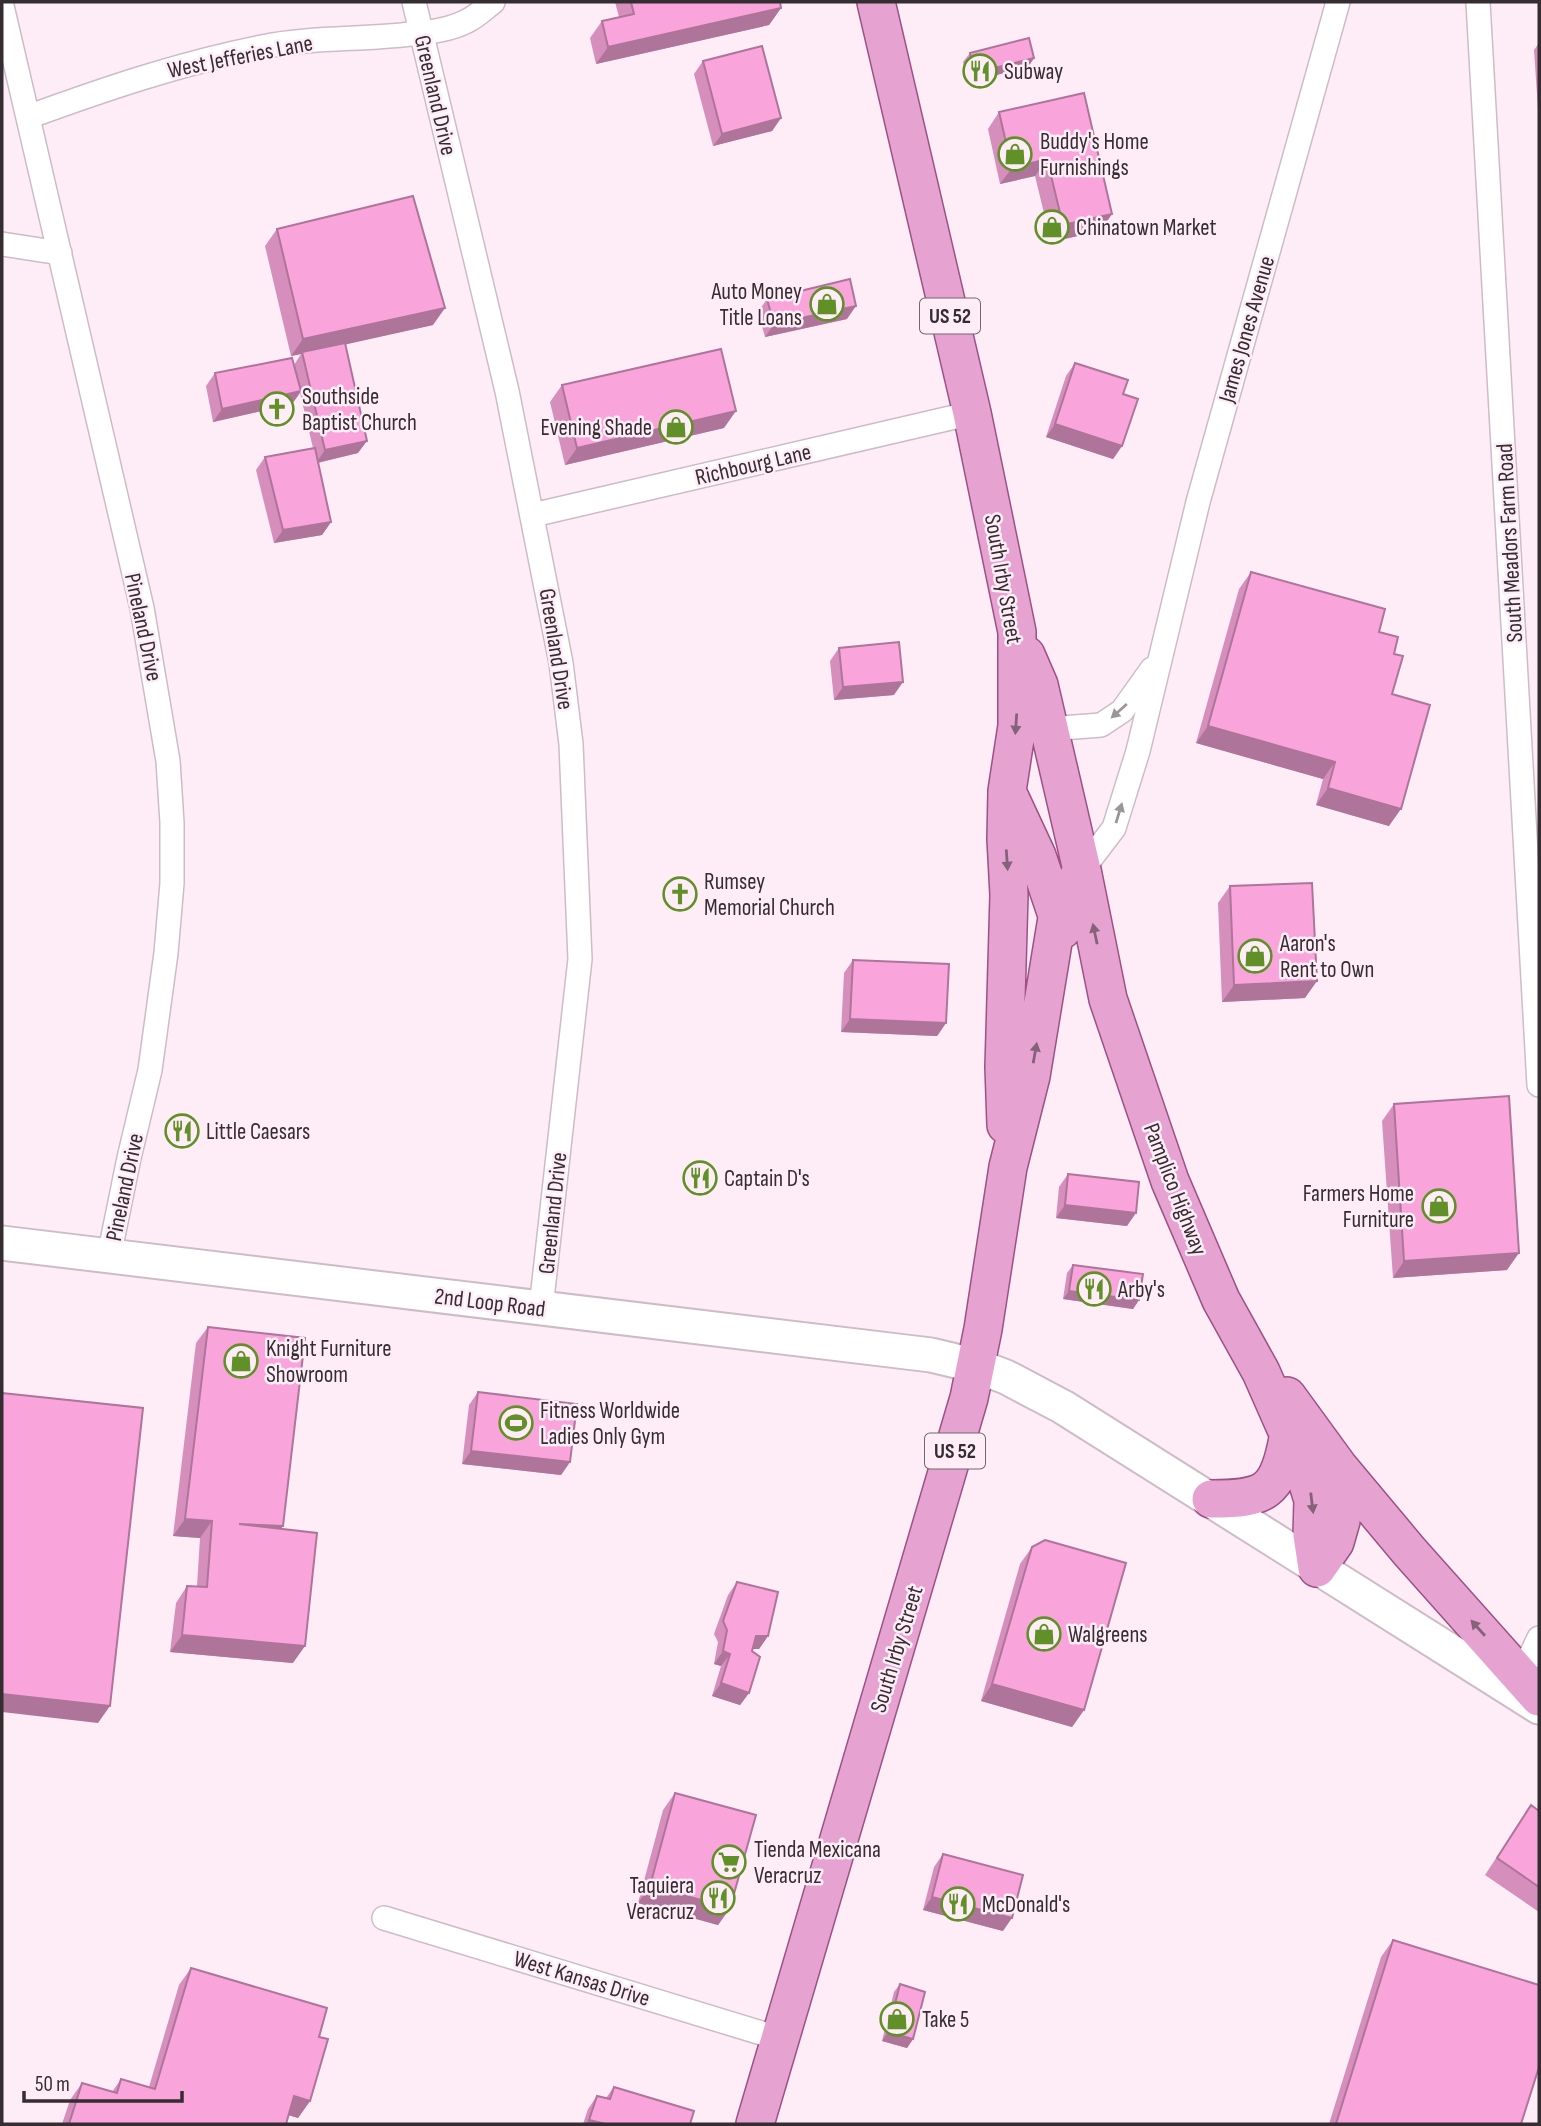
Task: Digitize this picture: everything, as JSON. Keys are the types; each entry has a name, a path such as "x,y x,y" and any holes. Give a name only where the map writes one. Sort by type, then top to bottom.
{"main road":[{"name":"South Irby Street","path":"876,2 972,413 1017,632 1017,726 1007,791 1006,839 1009,895 1004,1067 1008,1167"},
{"name":"Pamplico Highway","path":"1017,632 1039,685 1082,870 1108,999 1170,1181 1221,1300 1261,1372 1302,1465 1312,1500 1312,1535 1317,1568"},
{"name":"Pamplico Highway","path":"1007,791 1037,856 1070,958 1108,999"},
{"name":"South Irby Street","path":"755,2124 946,1481 976,1366 1008,1167 1031,1076 1057,918 1082,870"},
{"name":"2nd Loop Road","path":"2,1243 931,1355 976,1366"},
{"path":"976,1366 1006,1377 1063,1407 1317,1568 1533,1694"},
{"name":"Pamplico Highway","path":"1261,1372 1278,1384 1376,1513 1533,1694"},
{"path":"1211,1499 1250,1497 1269,1488 1283,1468 1289,1438"},
{"name":"Pamplico Highway","path":"1317,1568 1335,1542 1341,1521 1344,1494 1338,1466"}],"street":[{"name":"Greenland Drive","path":"414,2 507,391 561,663 571,744 580,960 541,1308"},
{"name":"West Jefferies Lane","path":"28,117 124,82 187,63 265,46 421,33 449,28 469,20 492,2"},
{"name":"James Jones Avenue","path":"1082,870 1114,828 1138,751 1198,502 1338,2"},
{"name":"South Meadors Farm Road","path":"1478,2 1539,1085"},
{"name":"Pineland Drive","path":"2,6 142,608 168,761 172,883 159,1016 150,1070 109,1256"},
{"path":"2,244 60,253"},
{"name":"Richbourg Lane","path":"533,515 972,413"},
{"name":"James Jones Avenue","path":"1049,729 1101,725 1122,711 1160,657"},
{"path":"1533,1694 1539,1638"},
{"name":"West Kansas Drive","path":"384,1918 780,2039"}],"building":[{"path":"631,2 780,2 781,8 608,47 602,21 634,14"},
{"path":"1029,38 1034,58 975,73 970,53"},
{"path":"762,46 781,118 722,134 703,61"},
{"path":"1084,93 1112,214 1063,225 1047,159 1012,168 999,112"},
{"path":"413,196 445,308 303,339 277,229"},
{"path":"850,279 856,306 774,324 767,299"},
{"path":"345,343 367,441 325,450 302,352"},
{"path":"721,349 736,411 577,448 562,385"},
{"path":"292,358 301,391 222,409 215,373"},
{"path":"1075,363 1128,380 1123,394 1138,399 1122,446 1055,424"},
{"path":"315,448 331,522 283,530 265,457"},
{"path":"1251,572 1385,609 1379,632 1398,637 1394,654 1403,656 1392,694 1430,705 1401,809 1328,788 1335,762 1208,726"},
{"path":"899,642 903,682 843,687 839,648"},
{"path":"1312,883 1317,981 1234,985 1230,886"},
{"path":"853,960 949,964 946,1023 850,1019"},
{"path":"1509,1096 1519,1253 1404,1261 1394,1104"},
{"path":"1068,1174 1139,1182 1136,1213 1065,1205"},
{"path":"1073,1265 1143,1274 1139,1300 1069,1291"},
{"path":"208,1327 305,1338 283,1526 239,1524 317,1533 305,1646 182,1635 187,1586 207,1587 212,1521 185,1519"},
{"path":"478,1392 577,1404 570,1462 471,1451"},
{"path":"2,1393 143,1408 110,1706 2,1694"},
{"path":"1045,1540 1126,1563 1084,1710 992,1684 1032,1547"},
{"path":"737,1582 778,1592 768,1636 756,1636 752,1651 760,1657 749,1693 721,1683 730,1654 723,1651 727,1630 723,1621"},
{"path":"675,1793 756,1815 730,1908 650,1886"},
{"path":"1531,1805 1539,1811 1539,1887 1497,1858"},
{"path":"943,1854 1023,1875 1012,1918 932,1897"},
{"path":"1393,1940 1539,1985 1539,2067 1521,2124 1336,2124"},
{"path":"191,1968 327,2008 319,2037 328,2039 310,2101 294,2096 286,2124 69,2124 82,2083 117,2093 121,2079 155,2089"},
{"path":"900,1984 925,1992 913,2039 888,2032"},
{"path":"614,2087 694,2111 690,2124 606,2124 589,2120 597,2096 610,2099"}],"place":[{"name":"Subway","path":"980,71"},
{"name":"Buddy's Home Furnishings","path":"1015,154"},
{"name":"Chinatown Market","path":"1052,227"},
{"name":"Auto Money Title Loans","path":"827,304"},
{"name":"Southside Baptist Church","path":"277,409"},
{"name":"Evening Shade","path":"676,427"},
{"name":"Rumsey Memorial Church","path":"680,894"},
{"name":"Aaron's Rent to Own","path":"1255,956"},
{"name":"Little Caesars","path":"182,1131"},
{"name":"Captain D's","path":"700,1178"},
{"name":"Farmers Home Furniture","path":"1439,1206"},
{"name":"Arby's","path":"1094,1289"},
{"name":"Knight Furniture Showroom","path":"241,1361"},
{"name":"Fitness Worldwide Ladies Only Gym","path":"516,1423"},
{"name":"Walgreens","path":"1044,1634"},
{"name":"Tienda Mexicana Veracruz","path":"729,1862"},
{"name":"Taquiera Veracruz","path":"718,1898"},
{"name":"McDonald's","path":"958,1904"},
{"name":"Take 5","path":"897,2019"}]}
